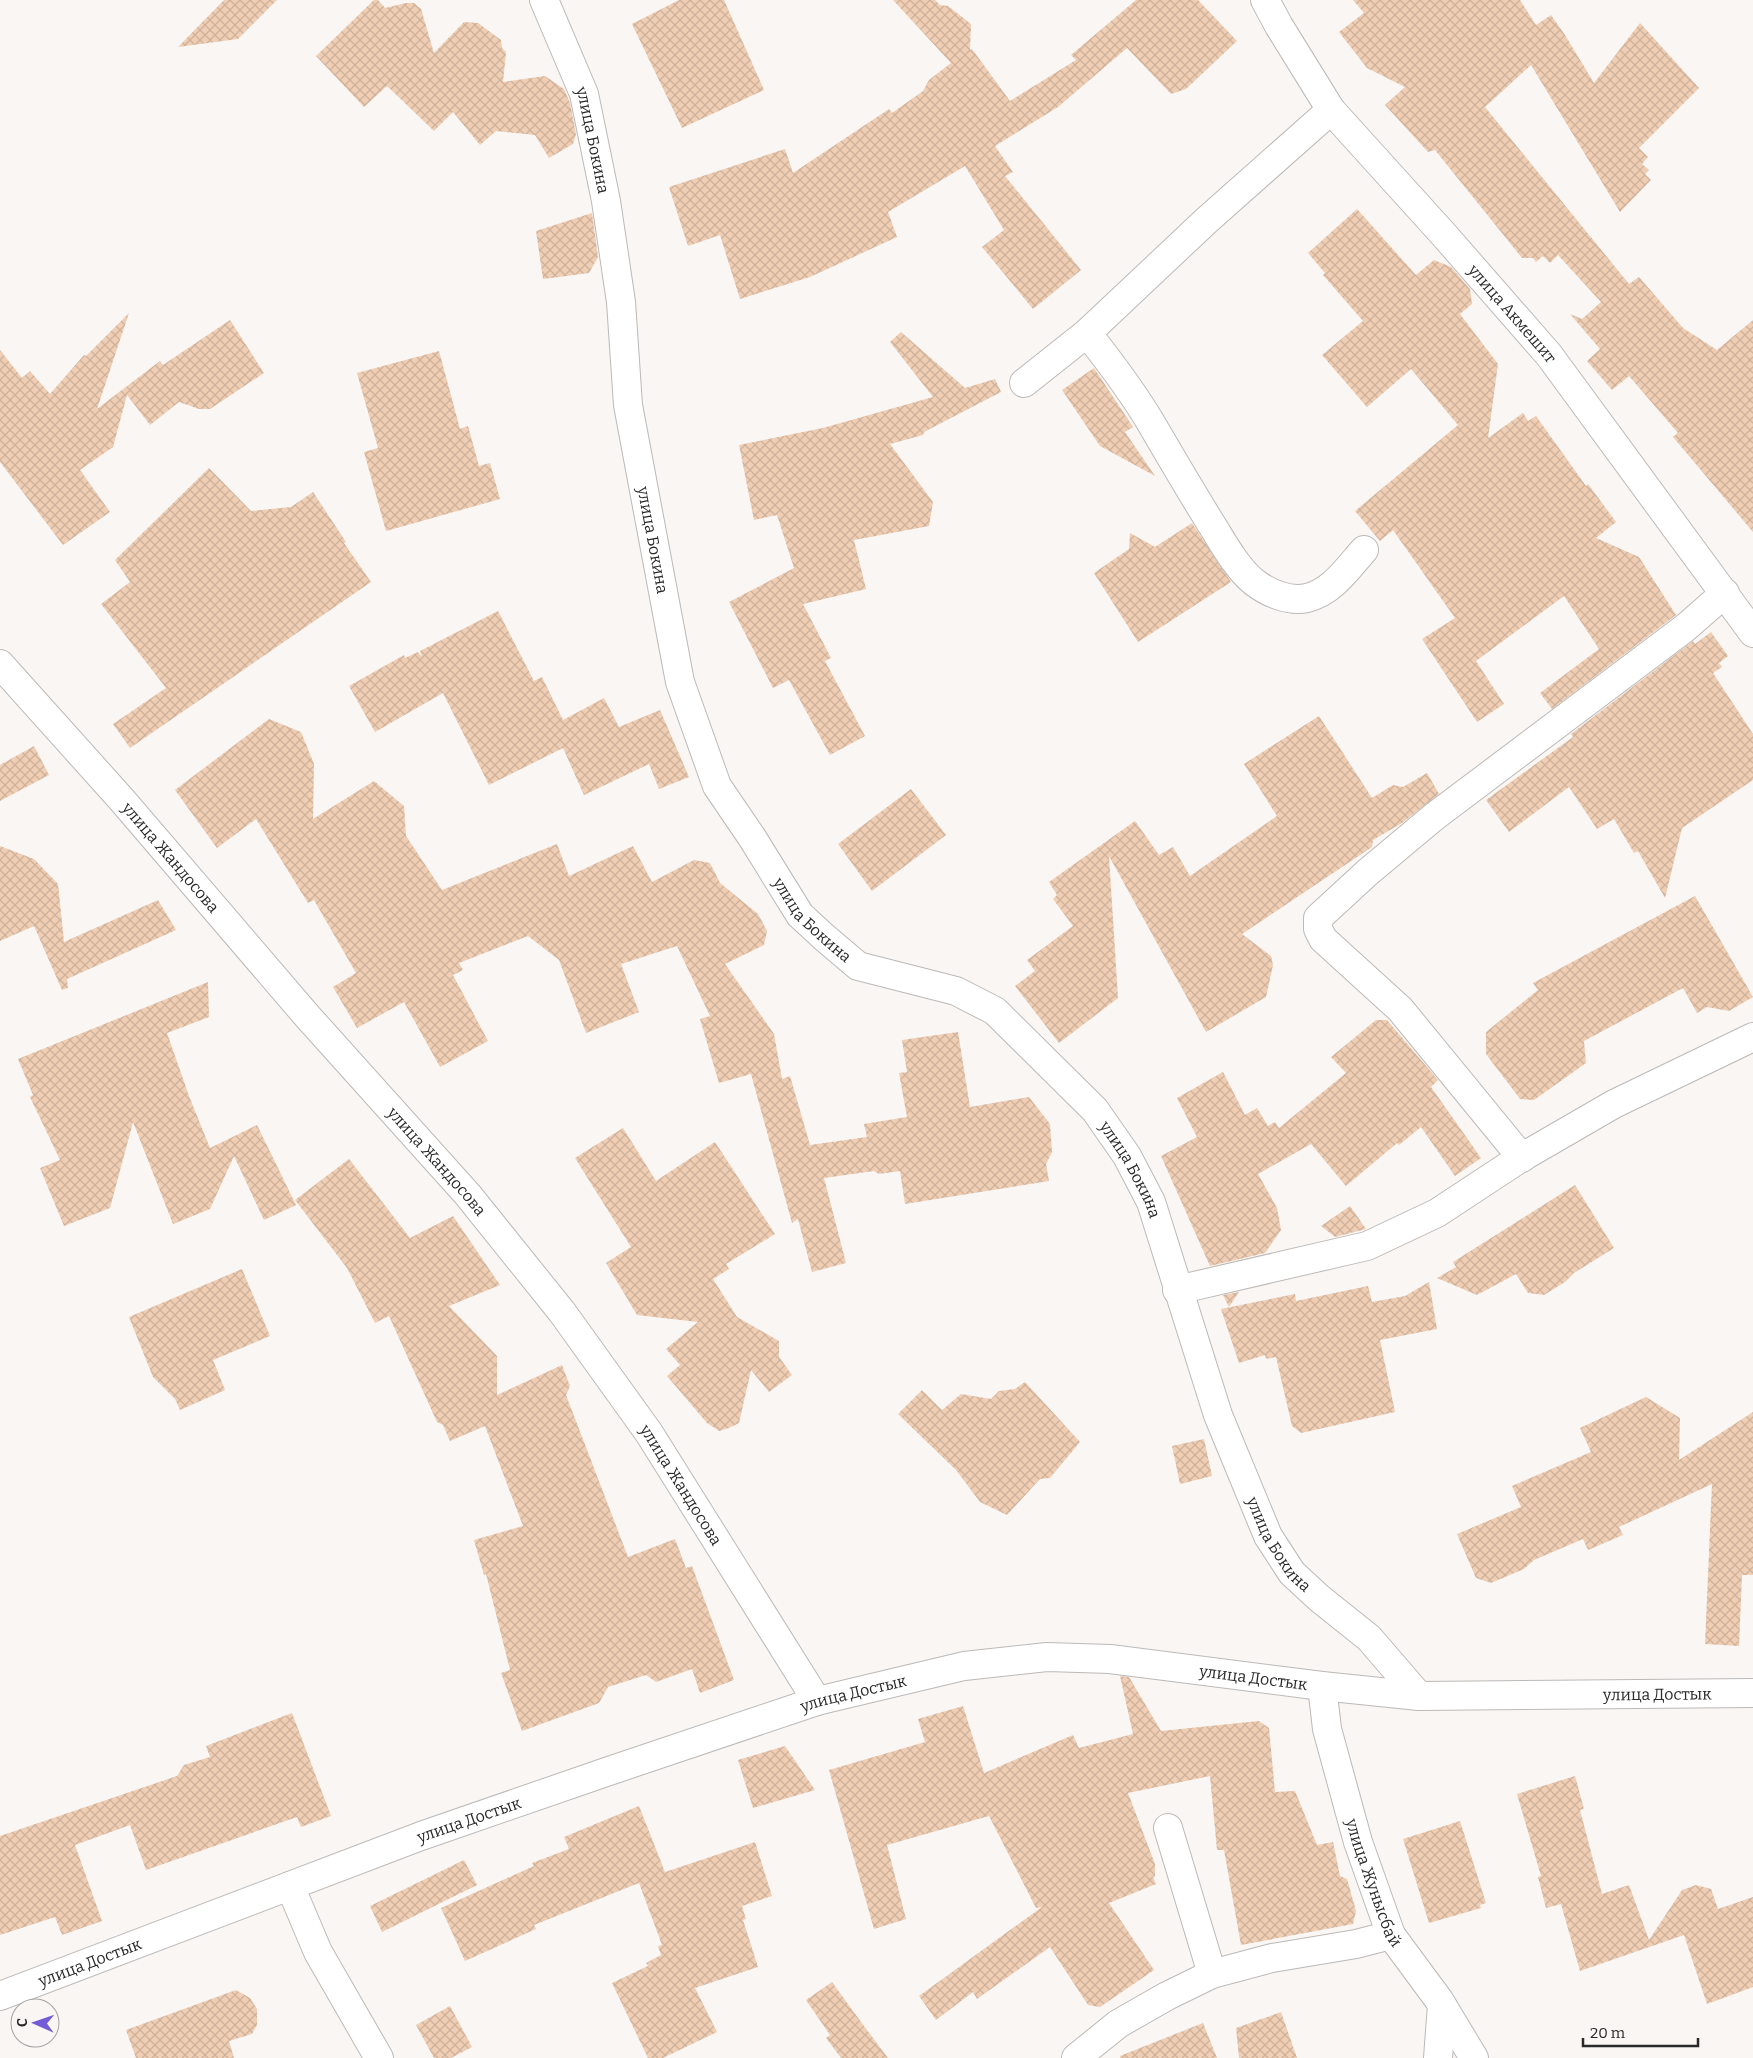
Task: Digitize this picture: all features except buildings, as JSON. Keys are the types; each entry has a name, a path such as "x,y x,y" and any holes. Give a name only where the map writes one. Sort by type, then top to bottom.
{"street":[{"name":"улица Бокина","path":"544,0 584,94 606,201 622,302 628,405 678,673 699,737 718,786 800,916 825,938 858,966 956,991 995,1011 1095,1110 1127,1156 1151,1202 1177,1290 1218,1415 1268,1536 1292,1574 1369,1638 1419,1696"},
{"name":"улица Акмешит","path":"1266,0 1279,26 1331,110 1549,355 1753,633"},
{"path":"1024,383 1087,333 1207,220 1331,110"},
{"path":"1087,333 1113,366 1150,421 1178,472 1230,553 1253,581 1271,593 1287,598 1305,598 1323,592 1338,580 1364,550"},
{"path":"1522,1158 1400,1009 1322,939 1318,929 1318,918 1368,872 1435,816 1685,628 1725,593"},
{"name":"улица Жандосова","path":"0,664 122,800 308,1017 468,1195 562,1312 649,1434 817,1702"},
{"path":"1177,1290 1367,1246 1437,1213 1522,1158 1614,1104 1753,1037"},
{"name":"улица Достык","path":"0,1996 420,1836 817,1702 964,1666 1047,1657 1110,1660 1419,1696 1753,1693"},
{"name":"улица Жунысбай","path":"1322,1686 1327,1729 1350,1814 1391,1935 1442,2005 1474,2058"},
{"path":"1168,1828 1212,1974"},
{"path":"290,1886 318,1952 379,2058"},
{"path":"1076,2058 1118,2024 1212,1974 1272,1958 1356,1944 1391,1935"},
{"path":"1438,2058 1442,2005"}]}
